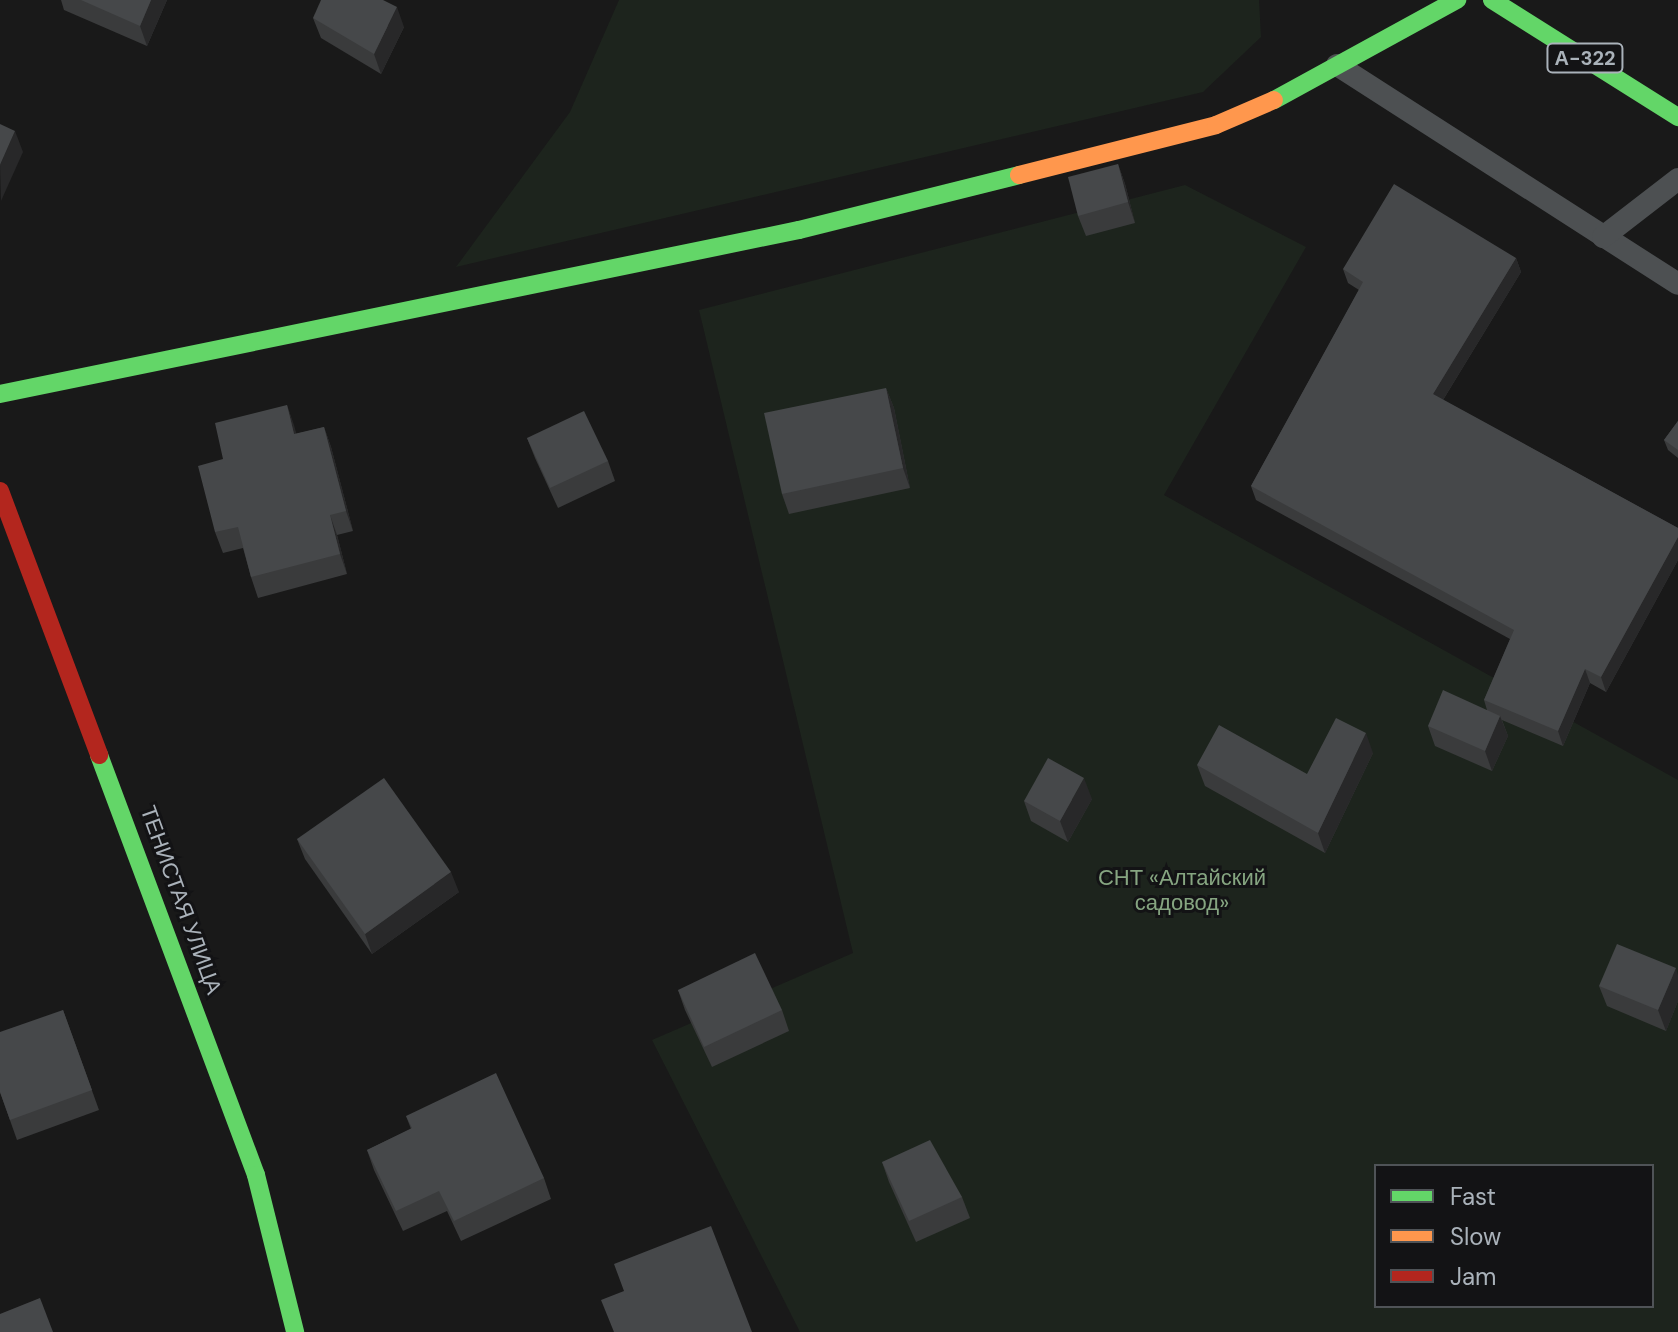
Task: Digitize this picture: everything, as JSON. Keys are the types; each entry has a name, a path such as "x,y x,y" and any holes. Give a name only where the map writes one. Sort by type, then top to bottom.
{"main road":[{"path":"0,394 815,226 1216,125 1337,65 1457,0"},
{"name":"А-322","path":"1492,0 1678,117"},
{"name":"ТЕНИСТАЯ УЛИЦА","path":"0,491 256,1175 295,1332"}],"lane":[{"path":"1337,65 1678,284"},
{"path":"1603,237 1678,179"}],"green space":[{"path":"619,0 1259,0 1261,37 1203,92 456,267 570,112"},
{"name":"СНТ «Алтайский садовод»","path":"1185,185 1306,247 1164,495 1678,780 1678,1332 800,1332 652,1040 853,953 699,310"}],"building":[{"path":"81,0 151,0 140,26"},
{"path":"321,0 383,0 397,7 374,54 313,18"},
{"path":"0,124 15,131 0,165"},
{"path":"1118,164 1128,202 1078,216 1068,177"},
{"path":"1394,184 1516,258 1433,394 1678,528 1678,537 1601,677 1585,669 1558,731 1484,700 1514,630 1251,486 1363,282 1343,269"},
{"path":"886,388 903,468 782,494 764,413"},
{"path":"287,405 294,434 324,427 346,511 330,515 340,554 251,577 238,527 215,532 198,466 223,459 215,423"},
{"path":"584,411 608,461 550,488 527,438"},
{"path":"1678,421 1678,450 1664,440"},
{"path":"1443,690 1500,716 1485,751 1428,726"},
{"path":"1336,718 1366,733 1318,833 1197,765 1219,725 1307,774"},
{"path":"1048,758 1084,778 1060,821 1024,801"},
{"path":"384,778 451,872 365,934 297,839"},
{"path":"1617,944 1676,968 1658,1010 1599,986"},
{"path":"755,953 782,1010 704,1047 678,990"},
{"path":"63,1010 92,1090 10,1120 0,1092 0,1032"},
{"path":"496,1073 544,1178 454,1221 439,1191 396,1211 367,1150 412,1128 406,1116"},
{"path":"930,1140 962,1197 909,1221 882,1162"},
{"path":"711,1226 752,1332 614,1332 601,1300 624,1291 614,1264"},
{"path":"40,1298 53,1332 0,1332 0,1314"}],"traffic: fast":[{"path":"1274,100 1457,0"},
{"path":"1492,0 1678,117"},
{"path":"0,394 799,230 1019,175"},
{"path":"99,755 256,1175 295,1332"}],"traffic: slow":[{"path":"1019,175 1216,125 1274,100"}],"traffic: jam":[{"path":"0,491 99,755"}]}
